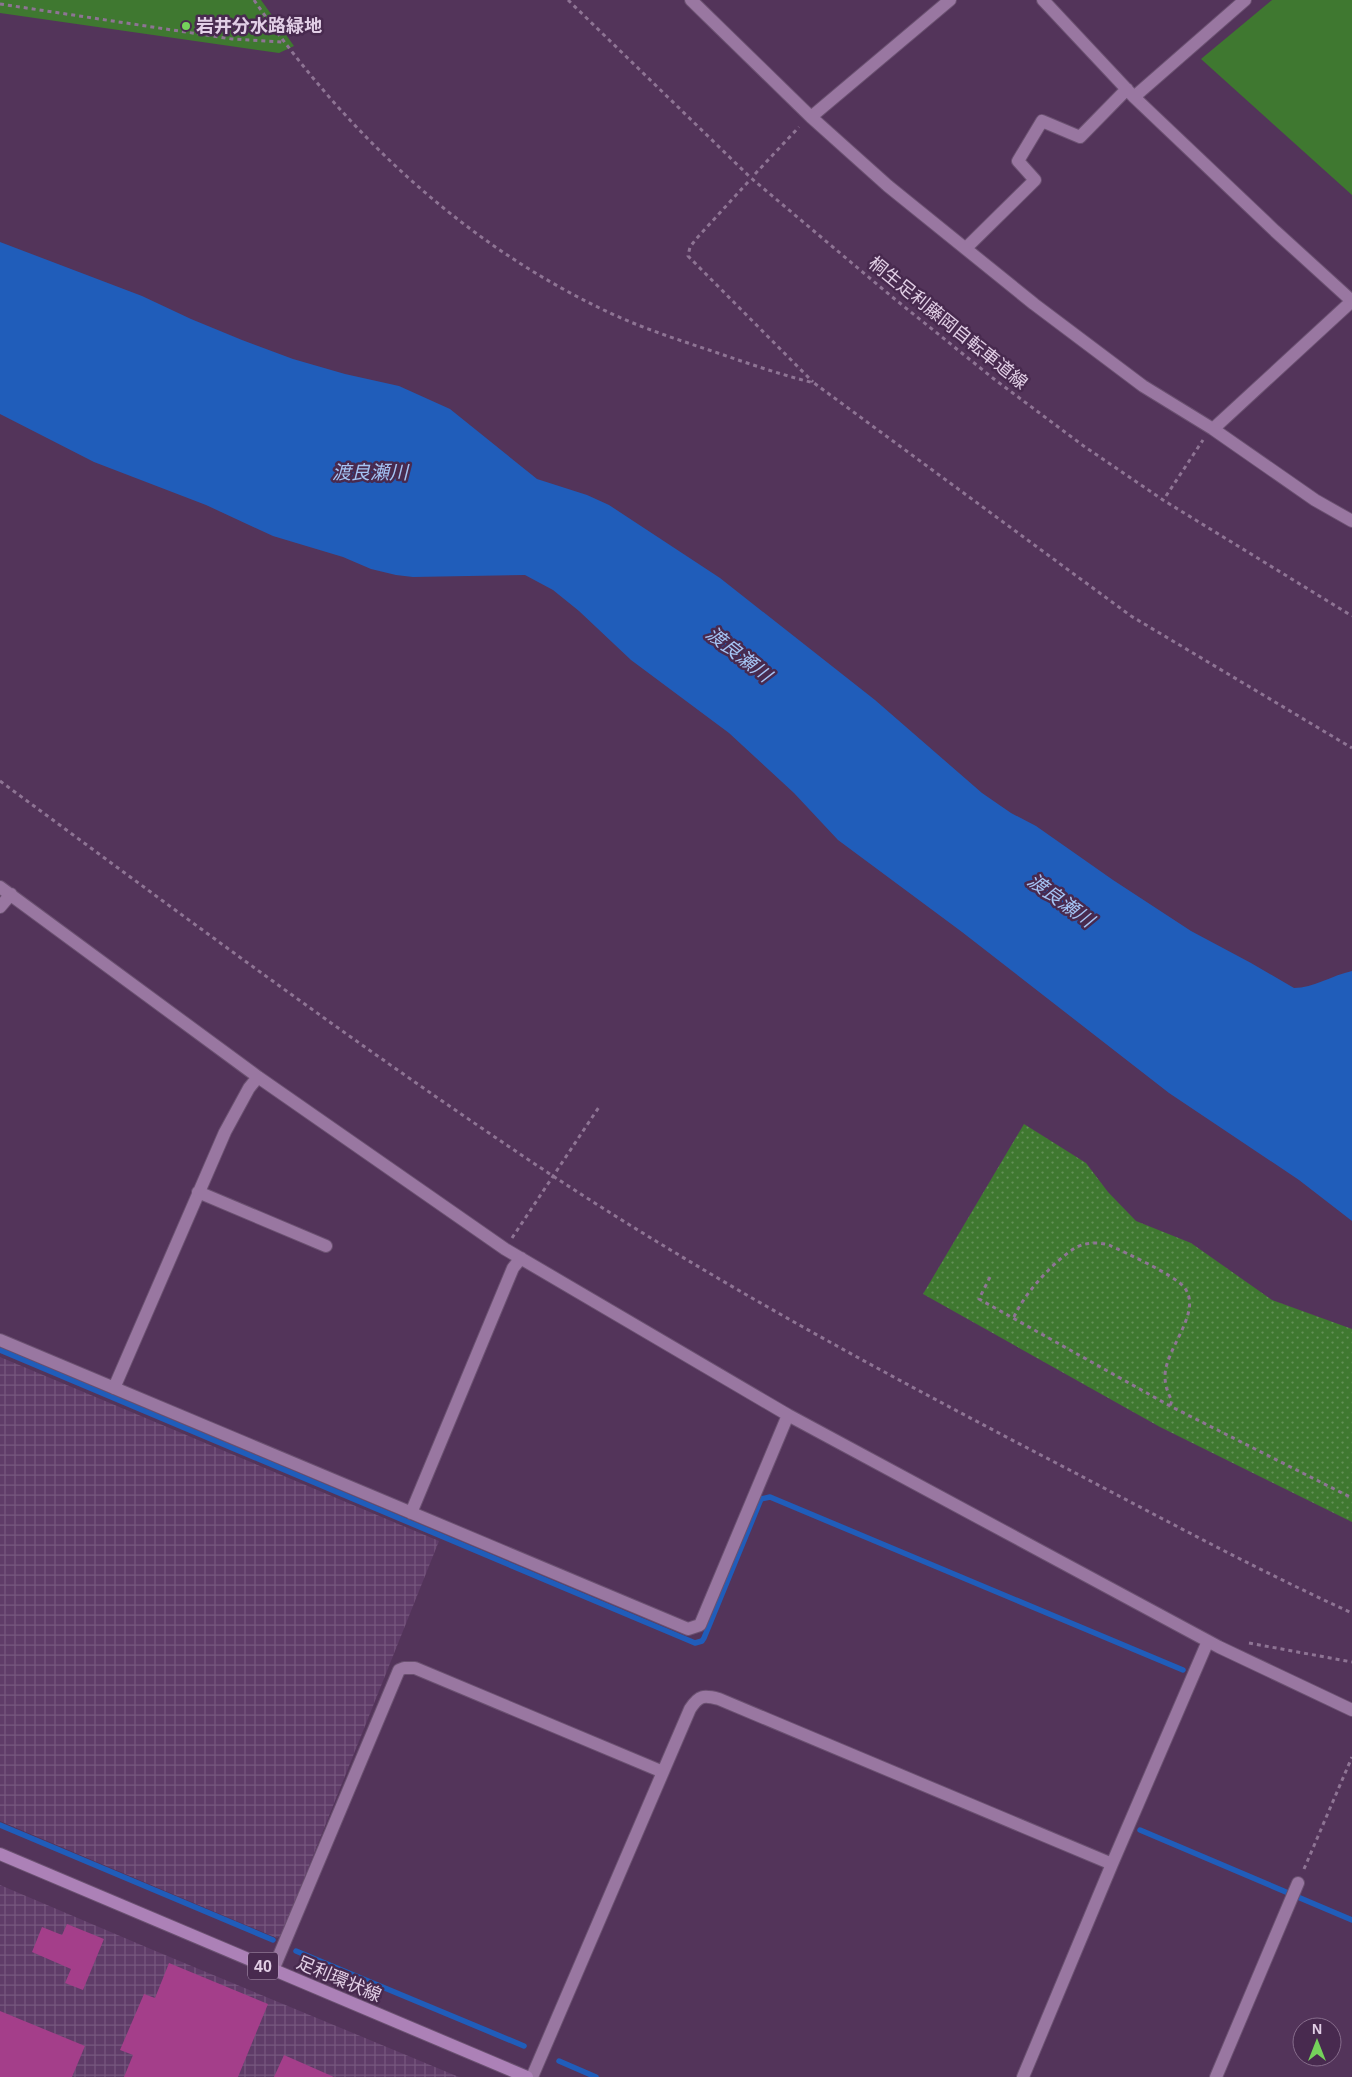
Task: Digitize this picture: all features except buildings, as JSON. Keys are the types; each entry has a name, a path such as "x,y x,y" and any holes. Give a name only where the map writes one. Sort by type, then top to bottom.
{"main road":[{"name":"足利環状線","path":"0,1854 527,2077"}],"street":[{"path":"691,0 811,118 888,186 1034,304 1143,386 1213,429 1315,500 1352,521"},
{"path":"811,118 950,0"},
{"path":"1043,0 1130,93 1274,231 1352,301 1213,429"},
{"path":"966,248 1035,180 1018,161 1042,121 1080,137 1130,93 1245,0"},
{"path":"0,887 258,1077 505,1249 788,1415 1214,1644 1352,1710"},
{"path":"0,907 11,894"},
{"path":"114,1388 225,1132 249,1088 258,1077"},
{"path":"198,1192 326,1246"},
{"path":"411,1513 513,1268 521,1258"},
{"path":"0,1340 688,1629 700,1625 788,1415"},
{"path":"1023,2077 1112,1864 1214,1644"},
{"path":"273,1970 399,1670 415,1668 663,1772"},
{"path":"532,2077 690,1709 696,1700 707,1696 719,1699 1112,1864"},
{"path":"1216,2077 1298,1883"}],"path":[{"path":"254,0 283,42 364,136 413,183 505,254 560,288 611,314 684,342 814,383"},
{"name":"桐生足利藤岡自転車道線","path":"568,0 751,178 891,296 994,379 1085,447 1163,500 1352,616"},
{"path":"0,4 232,40 283,42"},
{"path":"755,174 794,131"},
{"path":"748,182 696,239 690,247 688,256 814,383 1131,616 1352,748"},
{"path":"1166,496 1198,447"},
{"path":"0,780 284,989 553,1176 679,1256 836,1346 1140,1507 1352,1613"},
{"path":"516,1232 599,1107"},
{"path":"1014,1317 1019,1304 1055,1264 1076,1248 1089,1244 1109,1245 1178,1282 1189,1295 1191,1305 1188,1316 1168,1358 1165,1374 1166,1389 1172,1401 1170,1406"},
{"path":"990,1277 979,1299 1170,1406 1352,1498"},
{"path":"1214,1644 1232,1640 1352,1662"},
{"path":"1298,1883 1352,1757"}],"shaded area":[{"path":"0,1357 439,1541 281,1936 277,1938 0,1821"},
{"path":"0,1885 153,1950 459,2077 0,2077"}],"green space":[{"name":"岩井分水路緑地","path":"0,0 261,0 294,46 279,53 0,13"},
{"path":"1272,0 1352,0 1352,195 1201,59"},
{"path":"1024,1124 1086,1163 1108,1192 1136,1221 1191,1243 1272,1300 1352,1329 1352,1522 1160,1427 923,1294"}],"water":[{"name":"渡良瀬川","path":"0,242 142,296 191,319 293,359 345,374 399,386 450,409 537,479 587,495 609,505 720,578 875,700 982,793 1011,813 1036,826 1113,880 1191,931 1294,988 1316,984 1352,971 1352,1221 1299,1180 1169,1093 962,932 838,840 794,793 729,733 631,660 579,611 553,590 525,575 413,577 371,569 343,557 273,536 206,505 94,462 0,414"}],"waterway":[{"path":"0,1350 695,1643 702,1641 704,1638 761,1499 770,1497 1183,1670"},
{"path":"0,1825 273,1940"},
{"path":"1140,1830 1352,1920"},
{"path":"296,1951 524,2046"},
{"path":"559,2061 596,2077"}],"place":[{"name":"岩井分水路緑地","path":"186,26"}]}
